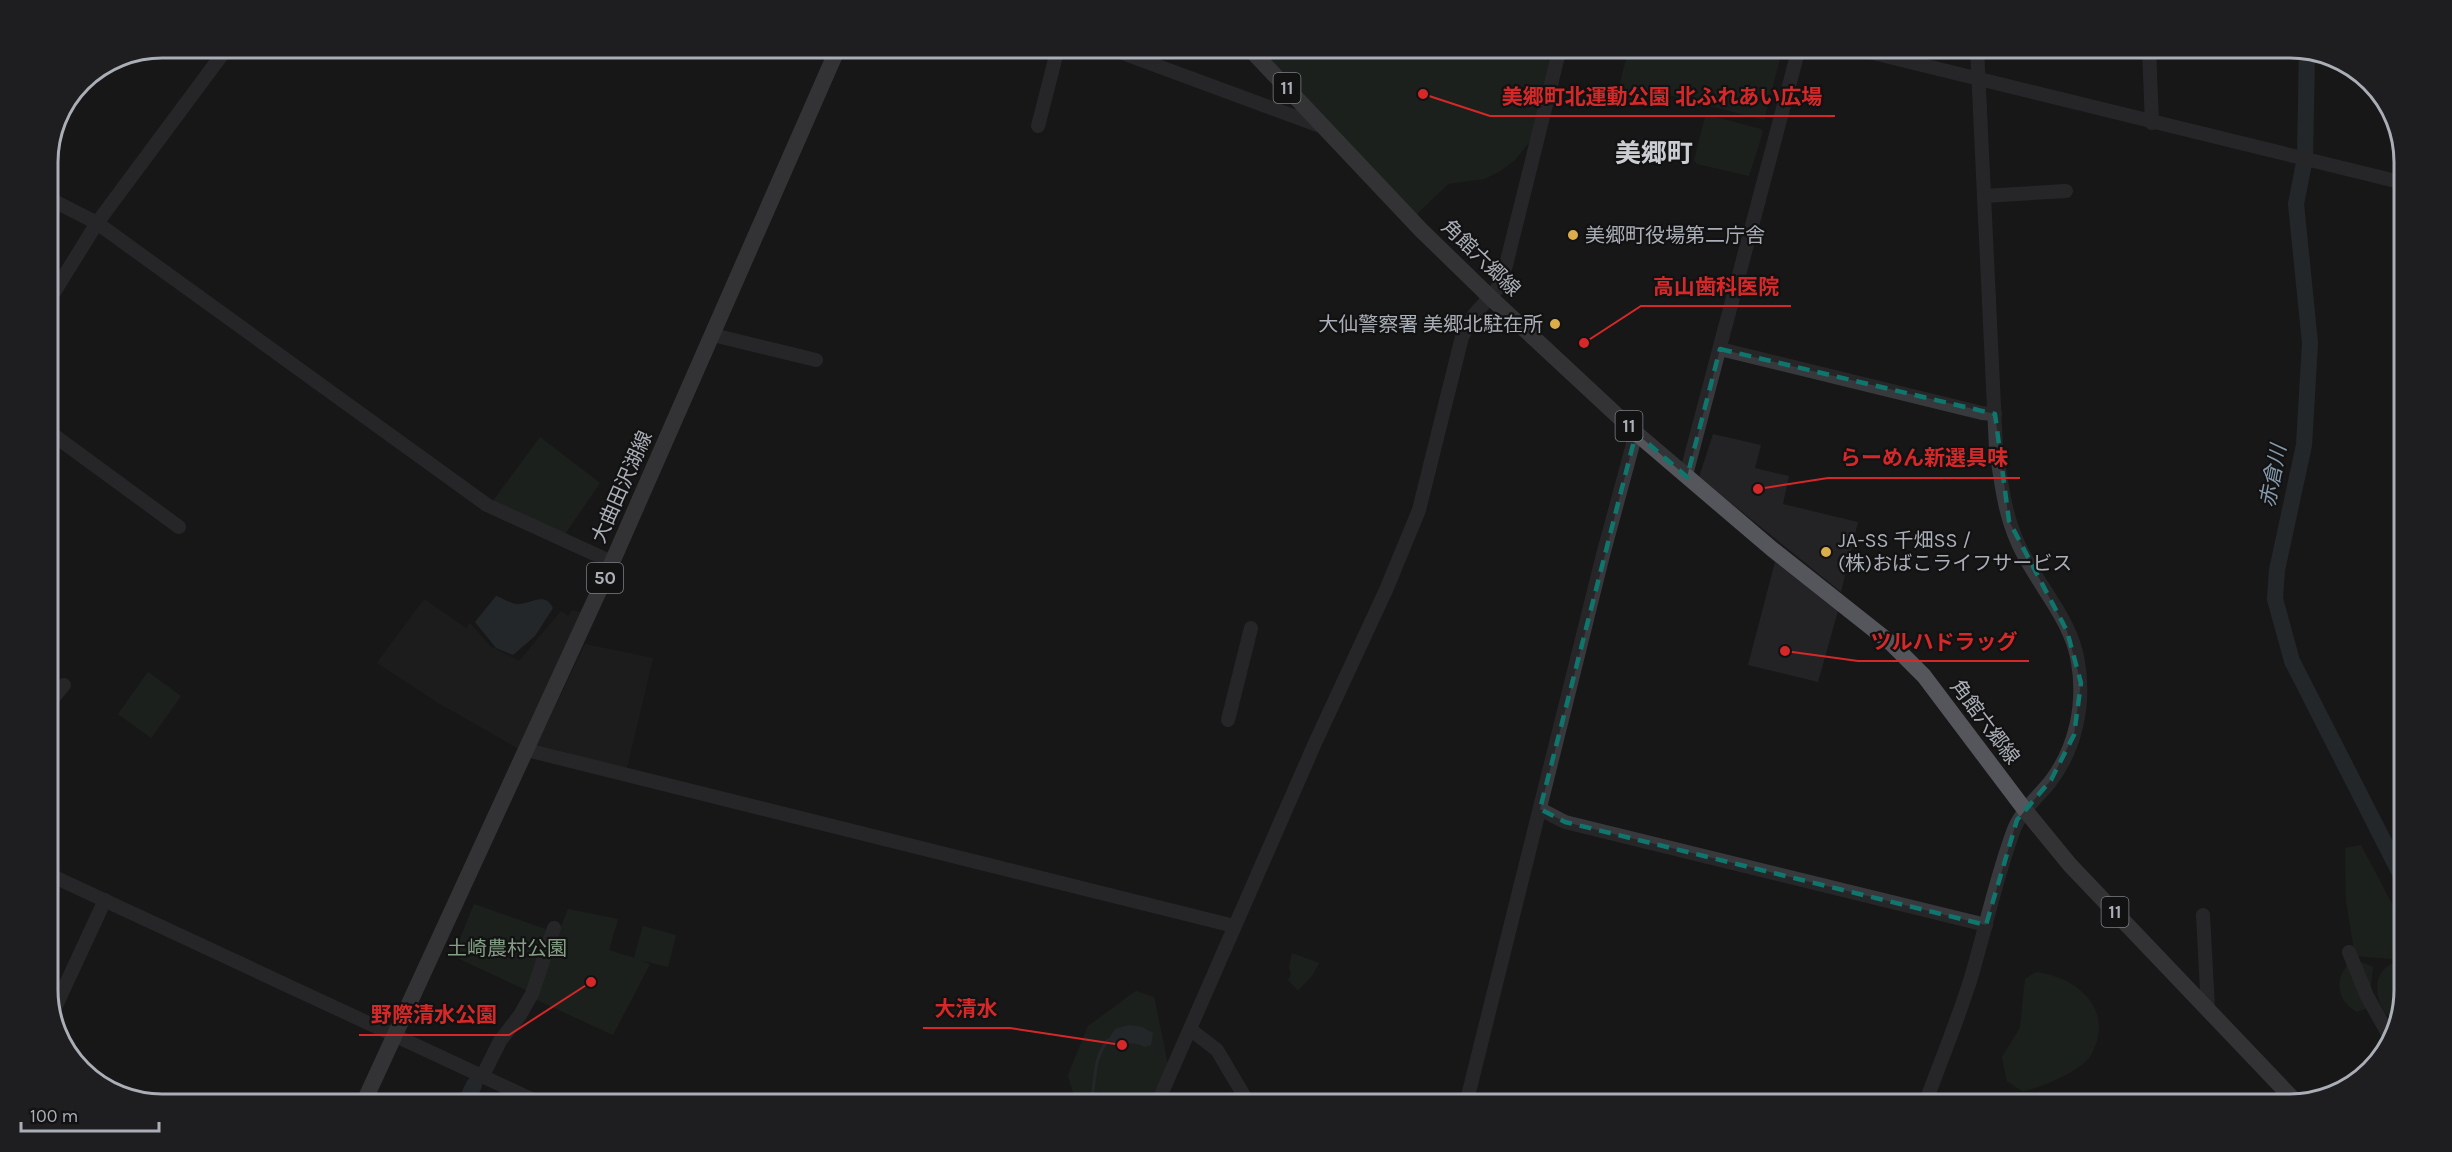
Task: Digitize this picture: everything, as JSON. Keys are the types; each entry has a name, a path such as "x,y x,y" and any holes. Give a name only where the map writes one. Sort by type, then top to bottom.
{"main road":[{"name":"大曲田沢湖線","path":"368,1094 612,562 834,58"},
{"name":"角館六郷線","path":"1258,58 1421,230 1636,433 1772,549 1892,644 1924,676 2025,810 2070,865 2288,1094"}],"street":[{"path":"59,285 98,223 220,58"},
{"path":"1038,126 1055,58"},
{"path":"1140,58 1325,128"},
{"path":"1162,1094 1234,926 1369,629 1419,510 1462,337 1474,315 1491,298 1506,265 1558,58"},
{"path":"1686,475 1796,58"},
{"path":"1892,58 2393,180"},
{"path":"1929,1094 1970,982 2017,820 2051,780 2065,757 2078,720 2081,683 2078,658 2067,631 2017,543 2009,521 1996,449 1978,58"},
{"path":"2149,58 2152,123"},
{"path":"1984,196 2066,191"},
{"path":"59,204 98,223 487,505 612,562"},
{"path":"713,335 816,360"},
{"path":"1720,349 1982,413 1995,414"},
{"path":"1469,1094 1603,555 1636,433"},
{"path":"59,439 179,527"},
{"path":"1228,720 1251,628"},
{"path":"59,692 64,686"},
{"path":"526,750 1234,926"},
{"path":"1540,809 1565,822 1986,925"},
{"path":"59,879 520,1094"},
{"path":"59,999 105,900"},
{"path":"2203,915 2208,1009"},
{"path":"482,1077 500,1041 520,1016 532,994 554,928"},
{"path":"2349,952 2367,996 2386,1030"},
{"path":"1191,1030 1217,1050 1243,1094"}],"highlighted area":[{"path":"1720,349 1995,414 2009,521 2067,631 2081,683 2074,735 2051,780 2017,820 1986,925 1565,822 1540,809 1636,433 1687,477"}],"shaded area":[{"path":"1713,434 1761,445 1755,468 1789,476 1783,504 1858,522 1841,592 1699,477"},
{"path":"1775,562 1838,611 1818,682 1748,665"},
{"path":"496,596 516,604 541,599 553,608 535,636 513,655 496,648 475,622"},
{"path":"424,599 466,628 470,623 490,646 519,661 561,611 568,616 572,610 585,613 519,749 440,704 377,663"},
{"path":"585,644 653,658 627,768 537,745"},
{"path":"1129,1025 1142,1027 1153,1033 1151,1045 1145,1047 1108,1040 1115,1029"}],"green space":[{"path":"1268,58 1552,58 1532,139 1514,161 1484,179 1448,184 1416,215"},
{"path":"1626,58 1780,58 1764,120 1650,90 1632,101 1616,98"},
{"path":"1708,115 1761,129 1763,132 1749,176 1697,164 1694,160 1705,117"},
{"path":"540,437 600,483 565,534 493,501"},
{"path":"148,672 181,696 151,738 118,714"},
{"path":"2361,845 2394,908 2394,959 2355,956 2346,900 2345,848"},
{"name":"土崎農村公園","path":"474,904 548,930 528,991 453,956"},
{"path":"568,909 618,919 609,950 634,958 643,926 676,935 668,967 640,960 650,964 613,1035 537,1000 549,958"},
{"path":"1292,953 1319,963 1312,976 1298,990 1288,980 1291,974 1289,967"},
{"path":"2361,962 2373,967 2368,1008 2357,1012 2345,1002 2340,983 2341,976 2349,963"},
{"path":"2394,963 2394,990 2390,1017 2384,1010 2377,993 2377,984 2385,969"},
{"path":"2036,972 2052,975 2079,989 2096,1011 2099,1024 2097,1039 2086,1061 2069,1073 2048,1083 2022,1091 2007,1081 2002,1057 2020,1028 2025,979"},
{"path":"1136,991 1154,997 1168,1065 1153,1094 1104,1094 1100,1092 1099,1094 1073,1094 1068,1075 1088,1026"}],"waterway":[{"name":"赤倉川","path":"2307,60 2305,158 2296,204 2310,343 2304,445 2277,570 2275,599 2292,661 2394,861"},
{"path":"1092,1094 1099,1055 1108,1040"},
{"path":"470,1094 474,1085"}],"place":[{"name":"美郷町北運動公園 北ふれあい広場","path":"1423,94"},
{"name":"美郷町役場第二庁舎","path":"1573,235"},
{"name":"大仙警察署 美郷北駐在所","path":"1555,324"},
{"name":"高山歯科医院","path":"1584,343"},
{"name":"らーめん新選具味","path":"1758,489"},
{"name":"JA-SS 千畑SS / (株)おばこライフサービス","path":"1826,552"},
{"name":"ツルハドラッグ","path":"1785,651"},
{"name":"野際清水公園","path":"591,982"},
{"name":"大清水","path":"1122,1045"}],"district":[{"name":"美郷町","path":"1654,153"}]}
